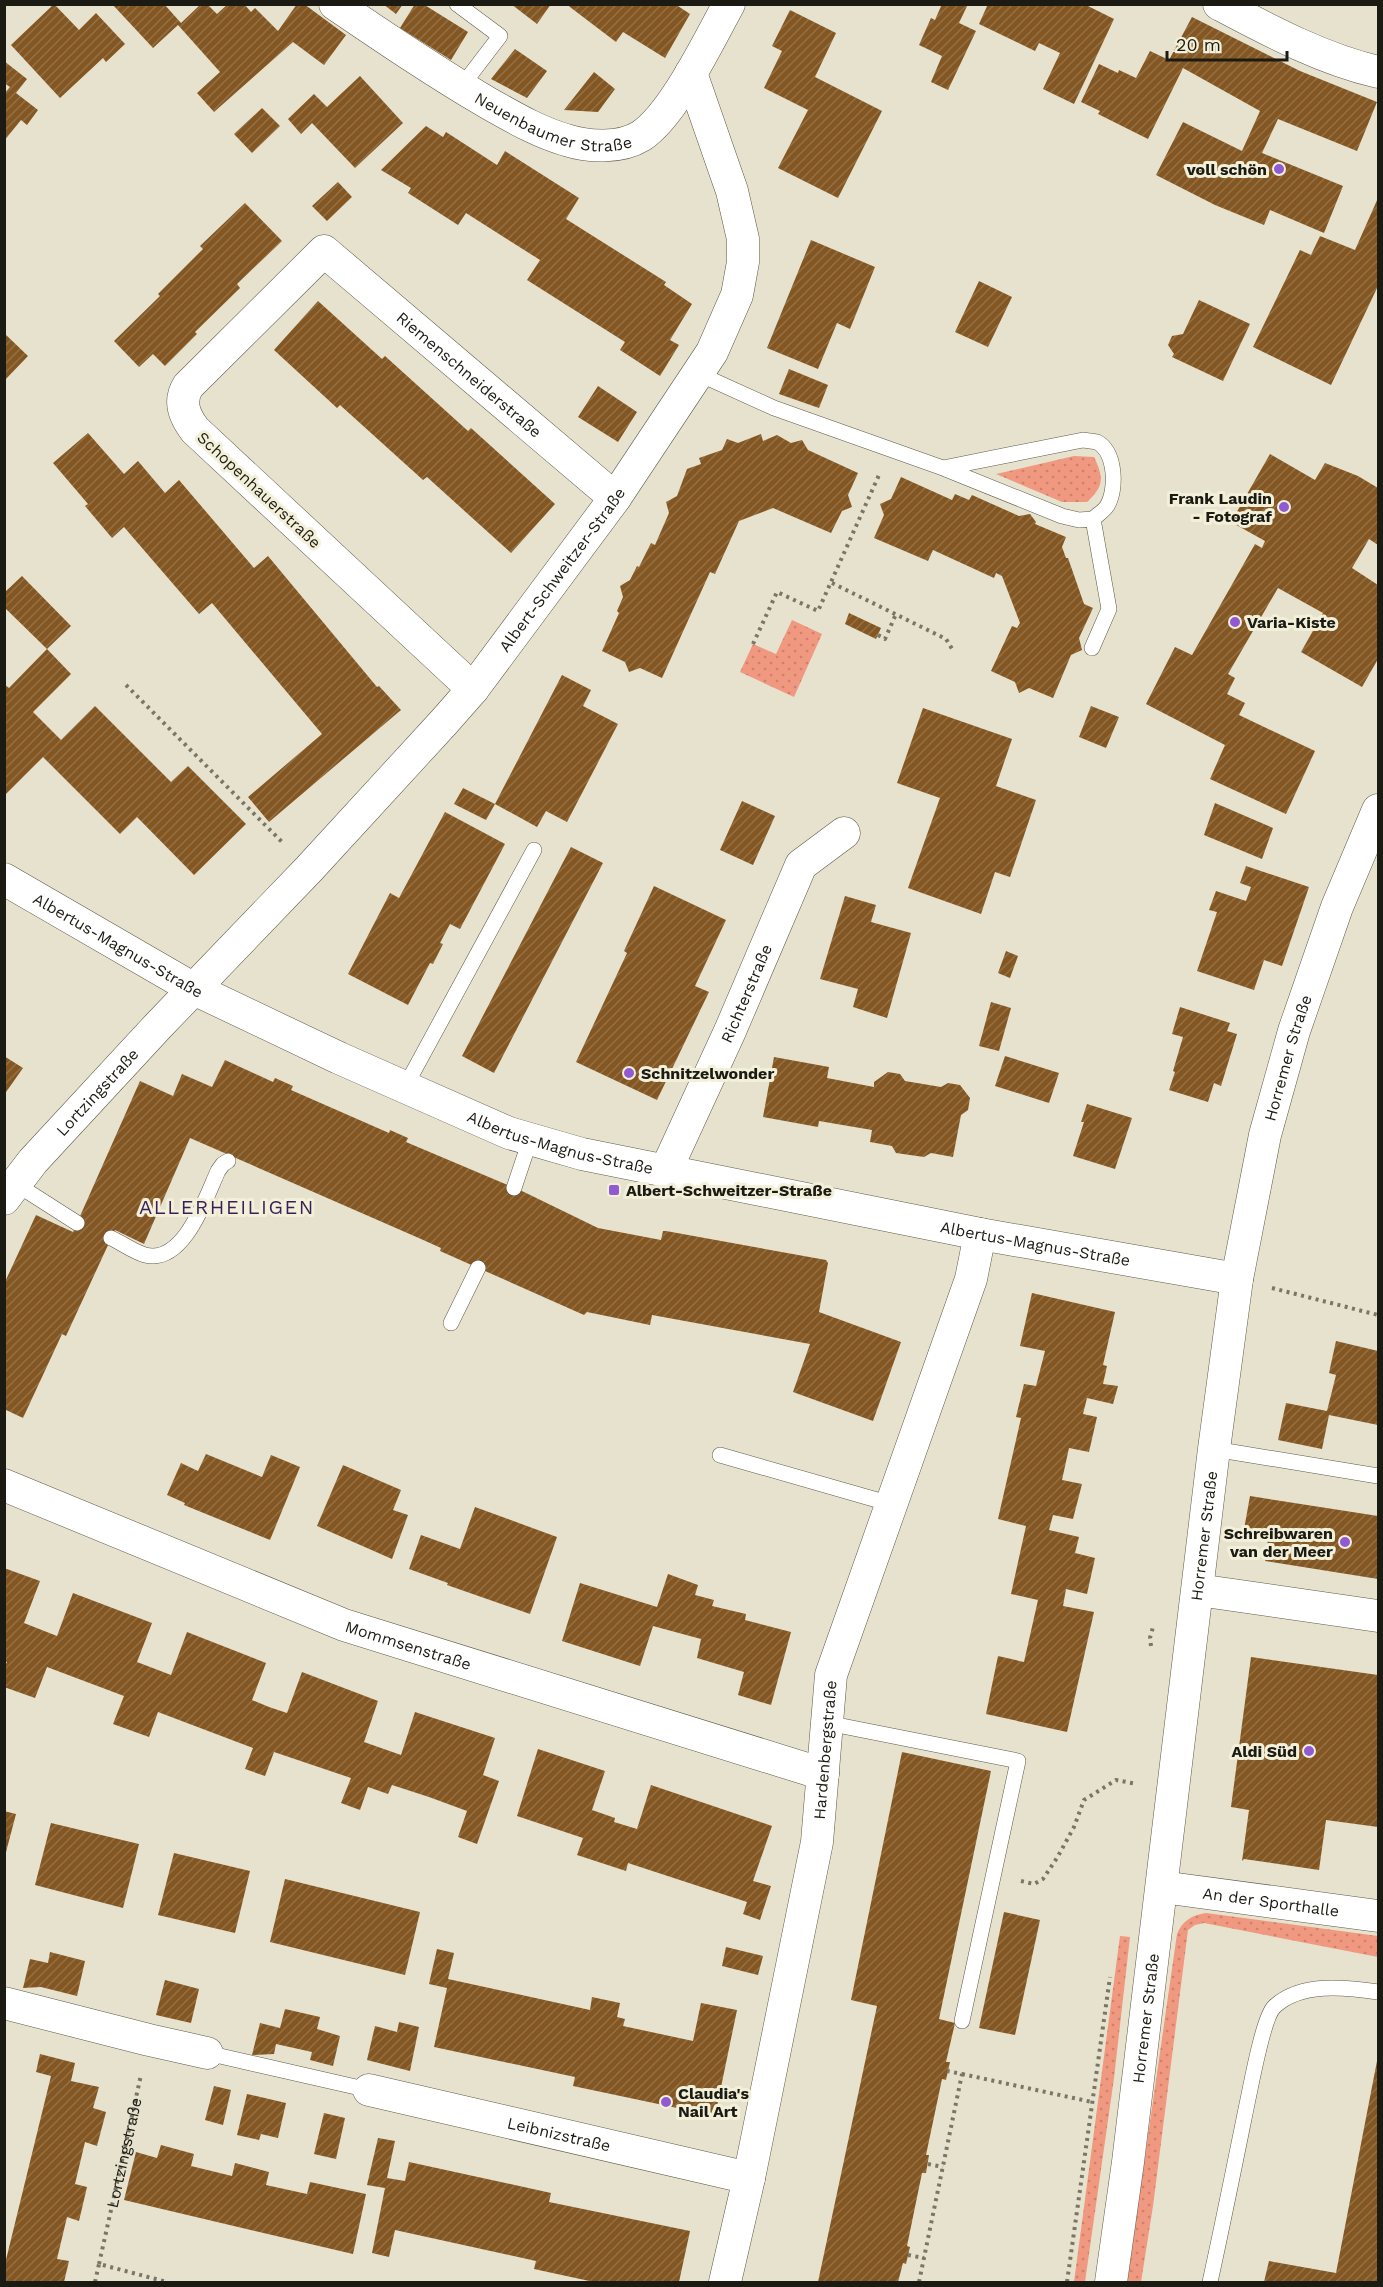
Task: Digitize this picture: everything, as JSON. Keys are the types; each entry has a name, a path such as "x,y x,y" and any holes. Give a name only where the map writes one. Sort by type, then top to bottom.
{"street":[{"name":"Neuenbaumer Straße","path":"335,4 461,87 542,131 582,144 617,144 636,139 656,123 691,73 729,4"},
{"path":"1219,4 1321,54 1356,67 1378,72"},
{"name":"Albert-Schweitzer-Straße","path":"194,989 309,868 472,689 615,498 712,352 733,308 740,283 743,250 741,227 732,191 691,73"},
{"name":"Riemenschneiderstraße","path":"324,251 615,498"},
{"name":"Schopenhauerstraße","path":"324,251 188,386 183,403 186,417 202,437 472,689"},
{"name":"Horremer Straße","path":"1111,2283 1128,2162 1214,1449 1237,1279 1265,1135 1294,1031 1337,908 1378,810"},
{"name":"Richterstraße","path":"666,1170 730,1031 801,866 844,833"},
{"name":"Albertus-Magnus-Straße","path":"4,879 194,989 405,1087 530,1140 582,1154 980,1234 1237,1279"},
{"name":"Lortzingstraße","path":"10,1192 33,1161 194,989"},
{"name":"Hardenbergstraße","path":"725,2283 749,2178 817,1842 831,1675 971,1279 980,1234"},
{"name":"Mommsenstraße","path":"4,1485 344,1625 823,1774"},
{"path":"1198,1590 1378,1616"},
{"name":"An der Sporthalle","path":"1162,1887 1378,1916"},
{"path":"4,2003 207,2053"},
{"name":"Leibnizstraße","path":"369,2090 749,2178"}],"lane":[{"path":"456,4 500,36 461,87"},
{"path":"699,374 774,408 943,468 1062,516 1079,520 1093,519 1107,506 1112,493 1113,479 1109,456 1098,442 1083,440 943,468"},
{"path":"1092,648 1109,609 1093,519"},
{"path":"405,1087 534,850"},
{"path":"514,1188 530,1140"},
{"path":"111,1238 146,1255 159,1255 172,1248 189,1232 218,1171 228,1161"},
{"path":"10,1192 52,1209 77,1223"},
{"path":"451,1323 478,1268"},
{"path":"1214,1449 1378,1476"},
{"path":"720,1455 891,1504"},
{"path":"827,1723 1018,1761 962,2021"},
{"path":"1210,2283 1258,2051 1272,2009 1289,1996 1325,1988 1378,1992"},
{"path":"207,2053 369,2090"}],"path":[{"path":"753,644 777,592 818,611 890,450"},
{"path":"832,583 946,639 954,652"},
{"path":"878,635 885,639 896,614"},
{"path":"126,685 309,868"},
{"path":"1237,1279 1378,1316"},
{"path":"1019,1881 1034,1884 1043,1879 1074,1827 1084,1800 1116,1780 1137,1784"},
{"path":"1067,2283 1111,1975"},
{"name":"Lortzingstraße","path":"94,2283 149,2040"},
{"path":"947,2071 1092,2102"},
{"path":"919,2283 962,2074"},
{"path":"928,2164 943,2167"},
{"path":"908,2255 924,2258"},
{"path":"99,2264 167,2283"}],"shaded area":[{"path":"1074,456 1094,457 1100,471 1101,481 1097,491 1087,502 1062,502 996,474"},
{"path":"792,620 822,634 794,697 740,672 753,644 776,654"},
{"path":"1206,1913 1378,1936 1378,1957 1204,1923 1188,1930 1153,2206 1141,2282 1127,2282 1177,1934 1188,1919"},
{"path":"1120,1936 1130,1937 1114,2078 1085,2282 1074,2282"}],"building":[{"path":"54,4 79,30 96,13 125,44 106,62 103,58 60,98 11,45"},
{"path":"112,4 164,4 181,23 201,4 207,4 217,14 228,4 244,4 251,12 255,8 278,31 297,4 304,4 346,35 324,65 293,42 214,112 197,93 220,72 178,25 153,48"},
{"path":"383,4 403,4 396,14"},
{"path":"415,4 423,4 468,32 451,60 400,28"},
{"path":"511,4 551,4 537,24"},
{"path":"566,4 675,4 690,14 665,58 623,32 616,42"},
{"path":"942,4 968,4 959,23 976,31 948,90 931,82 942,56 919,45 931,18 935,20"},
{"path":"988,4 1084,4 1114,19 1074,104 1043,89 1060,53 1039,43 1035,51 979,24"},
{"path":"790,10 836,33 815,77 882,111 838,198 778,168 808,110 764,88 782,51 772,46"},
{"path":"1192,17 1300,71 1377,102 1357,151 1278,119 1262,153 1343,186 1324,233 1270,210 1264,225 1215,205 1156,175 1183,122 1242,151 1260,111 1183,68 1148,139 1098,114 1100,111 1081,102 1099,64 1136,78 1150,51 1169,60"},
{"path":"515,49 547,71 527,98 491,79"},
{"path":"4,61 27,79 16,93 38,110 27,125 21,120 4,141 4,94 10,87 4,83"},
{"path":"594,72 615,89 598,112 564,110"},
{"path":"360,76 403,123 355,168 312,123 301,134 288,119 314,94 327,107"},
{"path":"262,108 280,126 252,153 234,134"},
{"path":"426,126 443,137 446,132 497,165 505,151 579,198 566,219 666,282 664,285 692,304 670,340 679,345 660,376 620,350 625,342 527,280 540,260 466,213 458,225 408,193 411,188 381,170"},
{"path":"338,182 352,197 327,221 312,206"},
{"path":"1378,198 1378,286 1331,385 1253,347 1300,250 1311,255 1320,236 1355,250"},
{"path":"245,203 282,241 237,284 240,288 195,332 197,334 165,366 153,354 139,367 114,341 203,249 200,246"},
{"path":"811,240 875,267 850,329 837,323 818,369 767,348"},
{"path":"979,281 1012,297 988,347 955,332"},
{"path":"1199,300 1250,324 1223,381 1172,357 1174,354 1168,345 1172,336 1183,334"},
{"path":"318,301 382,359 385,356 468,431 471,428 555,504 511,553 427,477 423,480 340,405 337,408 274,350"},
{"path":"4,333 28,356 4,381"},
{"path":"789,369 828,385 819,408 779,394"},
{"path":"598,386 637,412 618,442 578,417"},
{"path":"88,433 124,474 138,461 165,493 179,480 254,568 268,556 377,687 379,686 401,710 269,822 248,797 322,734 212,603 199,614 124,527 112,538 85,506 88,504 53,463"},
{"path":"761,434 763,441 777,435 791,443 802,440 808,450 858,473 848,495 852,507 842,511 831,533 773,508 739,521 715,574 710,572 662,678 640,668 629,672 625,662 602,651 619,613 617,611 623,597 620,586 630,580 651,543 655,545 669,513 666,502 677,496 687,469 701,464 699,458 722,450 727,439 738,443"},
{"path":"1270,454 1315,480 1325,463 1358,476 1378,488 1378,545 1369,539 1352,568 1378,585 1378,659 1362,687 1301,652 1323,613 1278,588 1228,674 1235,678 1227,694 1245,703 1239,715 1315,751 1286,814 1210,779 1225,745 1146,704 1175,647 1192,655 1255,544 1262,548 1265,541 1231,522"},
{"path":"901,477 952,500 955,494 969,500 972,495 1019,516 1030,514 1035,524 1066,537 1062,547 1066,558 1068,558 1084,604 1093,608 1079,638 1082,650 1071,655 1053,698 1029,688 1019,693 1015,682 991,671 1012,626 1017,628 1020,623 1002,576 996,573 994,578 933,550 928,561 874,538 884,515 880,504 891,499"},
{"path":"22,576 71,626 47,649 4,607 4,593"},
{"path":"849,613 881,628 876,639 845,624"},
{"path":"47,649 71,674 33,712 61,740 95,706 171,782 188,766 246,824 194,875 137,817 120,834 43,757 6,794 4,793 4,684 9,688"},
{"path":"562,675 591,690 583,706 618,724 567,822 546,811 537,827 495,804"},
{"path":"1091,706 1119,717 1106,748 1079,737"},
{"path":"923,708 1012,739 996,786 1036,800 1010,877 995,872 981,914 908,888 940,798 897,783"},
{"path":"463,788 495,804 486,820 454,804"},
{"path":"742,801 775,816 753,865 720,850"},
{"path":"1215,803 1273,828 1262,859 1204,835"},
{"path":"445,812 505,844 460,929 450,924 433,964 430,963 408,1005 348,974 390,893 399,898"},
{"path":"571,847 603,863 494,1073 462,1056"},
{"path":"1246,866 1309,887 1282,966 1264,960 1254,990 1197,971 1217,912 1209,910 1216,891 1246,901 1251,887 1240,883"},
{"path":"654,886 726,920 695,986 709,992 657,1100 576,1062 627,953 624,951"},
{"path":"845,896 876,905 871,922 911,933 887,1018 853,1007 858,989 820,979"},
{"path":"1006,951 1018,956 1010,978 998,973"},
{"path":"991,1002 1011,1008 999,1051 979,1046"},
{"path":"1180,1007 1230,1023 1227,1031 1237,1034 1221,1086 1214,1083 1208,1102 1169,1090 1183,1037 1172,1034"},
{"path":"4,1056 23,1068 4,1095"},
{"path":"1005,1056 1059,1073 1049,1103 995,1086"},
{"path":"774,1057 829,1067 827,1078 874,1087 874,1082 888,1072 900,1074 905,1081 941,1087 948,1083 960,1085 970,1098 968,1110 961,1115 953,1157 931,1153 924,1157 896,1153 892,1146 870,1142 872,1130 819,1121 818,1127 763,1117"},
{"path":"225,1060 273,1082 275,1078 293,1086 291,1090 389,1133 390,1130 408,1138 406,1142 524,1192 598,1228 661,1240 663,1231 666,1231 826,1260 828,1263 819,1312 901,1342 873,1421 793,1392 810,1344 652,1315 650,1325 587,1312 584,1315 440,1251 441,1248 421,1239 190,1138 144,1244 115,1230 66,1336 62,1334 23,1418 4,1409 4,1284 36,1215 73,1232 140,1081 173,1096 182,1074 212,1087"},
{"path":"1087,1104 1132,1118 1115,1169 1073,1156"},
{"path":"1032,1293 1115,1312 1103,1365 1107,1366 1103,1384 1118,1386 1113,1404 1087,1398 1083,1414 1097,1417 1089,1452 1069,1448 1062,1480 1082,1484 1073,1519 1053,1515 1049,1530 1079,1537 1075,1553 1095,1558 1087,1594 1066,1589 1063,1606 1094,1612 1067,1732 986,1714 998,1656 1024,1662 1038,1600 1011,1594 1026,1526 998,1519 1021,1418 1016,1417 1024,1384 1036,1386 1045,1351 1020,1346"},
{"path":"1336,1341 1378,1351 1378,1425 1329,1415 1322,1449 1278,1440 1286,1403 1327,1411 1336,1375 1329,1373"},
{"path":"206,1454 262,1477 271,1455 300,1467 270,1540 184,1505 185,1503 167,1495 181,1463 198,1471"},
{"path":"343,1465 401,1490 393,1510 408,1515 392,1559 317,1526"},
{"path":"1250,1496 1378,1516 1378,1579 1265,1561 1268,1539 1243,1535"},
{"path":"475,1507 557,1537 530,1614 409,1569 421,1535 460,1549"},
{"path":"4,1568 40,1581 24,1623 57,1636 73,1593 152,1623 137,1662 171,1675 187,1632 266,1663 252,1700 269,1707 287,1713 302,1672 378,1701 364,1742 401,1755 415,1712 495,1738 483,1775 499,1781 477,1844 458,1837 467,1811 429,1797 392,1785 388,1794 368,1787 360,1810 341,1803 351,1778 274,1752 265,1776 245,1769 253,1748 158,1712 149,1737 113,1724 124,1696 47,1667 35,1698 4,1687 4,1668 7,1662 4,1661"},
{"path":"668,1574 698,1585 695,1595 714,1600 712,1606 746,1614 745,1620 791,1632 771,1705 738,1695 744,1672 697,1658 701,1639 653,1626 640,1666 562,1641 580,1583 657,1607"},
{"name":"Aldi Süd","path":"1251,1657 1378,1675 1378,1827 1326,1820 1319,1870 1244,1859 1242,1861 1249,1810 1231,1807"},
{"path":"538,1749 605,1771 592,1810 615,1818 614,1822 637,1829 651,1785 772,1826 753,1881 771,1886 760,1920 743,1914 747,1902 628,1863 626,1871 577,1855 583,1838 517,1816"},
{"path":"902,1752 991,1771 939,2019 955,2023 946,2062 950,2062 946,2080 942,2079 926,2155 929,2155 926,2173 922,2173 907,2246 910,2247 898,2282 818,2282 877,2006 851,2000"},
{"path":"4,1811 16,1814 5,1856 4,1856"},
{"path":"51,1823 139,1844 123,1908 35,1885"},
{"path":"174,1853 250,1871 235,1933 158,1915"},
{"path":"285,1879 420,1912 405,1975 270,1942"},
{"path":"1004,1912 1040,1920 1015,2035 979,2028"},
{"path":"726,1947 763,1956 758,1975 722,1966"},
{"path":"437,1949 454,1953 448,1979 590,2010 592,1997 620,2003 617,2017 625,2019 623,2026 693,2041 701,2003 737,2010 715,2116 573,2086 575,2077 434,2047 447,1988 429,1984"},
{"path":"50,1952 85,1961 77,1996 41,1987 23,1988 30,1959 48,1963"},
{"path":"165,1980 199,1989 191,2023 156,2015"},
{"path":"285,2009 320,2017 317,2029 340,2036 333,2066 310,2060 312,2052 276,2044 274,2054 252,2055 260,2023 280,2028"},
{"path":"399,2022 419,2027 410,2071 367,2060 375,2026 397,2032"},
{"path":"40,2054 75,2063 71,2081 99,2087 93,2108 106,2112 97,2146 85,2142 75,2184 87,2187 79,2221 67,2217 57,2259 69,2261 64,2282 4,2282 4,2268 51,2076 36,2072"},
{"path":"1377,2061 1378,2282 1264,2282 1269,2261 1336,2273"},
{"path":"214,2086 231,2090 223,2125 205,2120"},
{"path":"247,2094 286,2103 278,2138 261,2134 259,2140 237,2135"},
{"path":"324,2113 345,2118 336,2159 314,2154"},
{"path":"378,2138 395,2141 387,2178 405,2181 409,2162 551,2193 549,2202 690,2231 679,2282 594,2282 534,2269 536,2261 395,2230 389,2257 372,2253 385,2188 367,2185"},
{"path":"161,2145 194,2154 191,2166 232,2176 235,2163 269,2172 266,2185 307,2194 310,2182 366,2194 353,2254 124,2200 136,2152 157,2158"}],"place":[{"name":"voll schön","path":"1279,169"},
{"name":"Frank Laudin - Fotograf","path":"1284,507"},
{"name":"Varia-Kiste","path":"1235,622"},
{"name":"Schnitzelwonder","path":"629,1073"},
{"name":"Albert-Schweitzer-Straße","path":"614,1190"},
{"name":"Schreibwaren van der Meer","path":"1345,1542"},
{"name":"Aldi Süd","path":"1309,1751"},
{"name":"Claudia's Nail Art","path":"666,2102"}],"district":[{"name":"ALLERHEILIGEN","path":"227,1207"}]}
